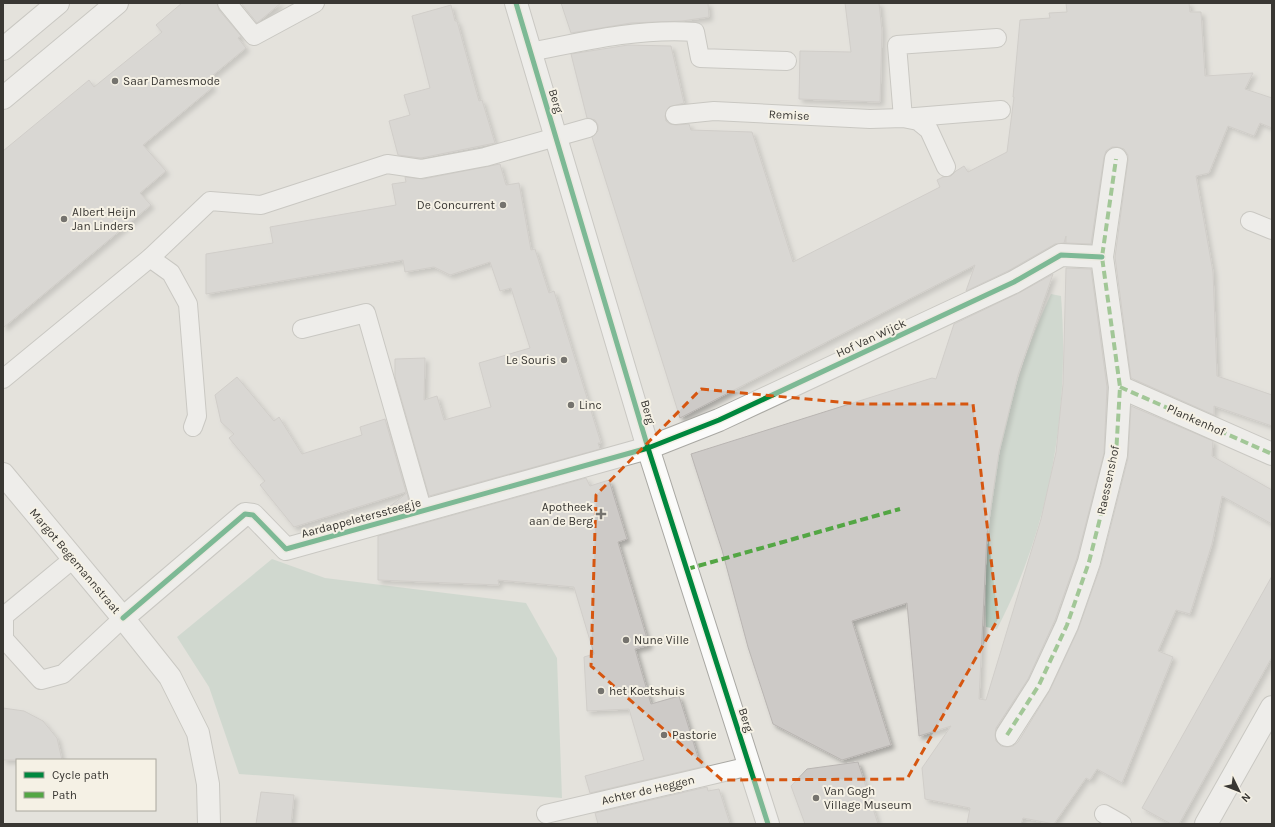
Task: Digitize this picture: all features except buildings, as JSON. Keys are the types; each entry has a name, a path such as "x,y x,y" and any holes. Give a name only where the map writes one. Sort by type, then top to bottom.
{"street":[{"path":"3,49 58,3"},
{"path":"3,98 117,3"},
{"name":"Berg","path":"516,3 648,448 768,824"},
{"name":"Raessenshof","path":"1007,735 1039,686 1067,625 1089,562 1116,455 1120,387 1102,257 1116,159"},
{"name":"Hof Van Wijck","path":"648,448 719,420 1014,282 1061,255 1102,257"},
{"name":"Plankenhof","path":"1120,387 1272,454"},
{"name":"Aardappeleterssteegje","path":"123,618 245,514 253,515 286,549 648,448"},
{"name":"Margot Begemannstraat","path":"3,474 170,677 198,733 208,784 209,824"},
{"path":"1206,824 1272,707"}],"lane":[{"path":"227,3 254,36 315,3"},
{"path":"531,52 609,36 670,30 695,32 700,58 787,61"},
{"path":"903,118 897,45 997,38"},
{"name":"Remise","path":"675,115 714,111 870,119 903,118 1001,110"},
{"name":"Remise","path":"903,118 918,122 929,130 946,167"},
{"path":"3,379 150,258 210,201 261,205 387,164 421,169 485,158 556,136 588,128"},
{"path":"1250,221 1272,230"},
{"path":"150,258 171,273 188,304 197,416 193,427"},
{"path":"302,329 366,313 423,512"},
{"path":"73,559 4,616 4,639 41,680 63,674 123,618"},
{"name":"Achter de Heggen","path":"546,814 750,766"},
{"path":"1104,814 1122,824"}],"highlighted area":[{"path":"701,389 859,404 973,404 998,619 907,779 722,780 591,666 596,495"}],"green space":[{"path":"1051,294 1061,296 1063,339 1059,425 1043,509 1031,550 997,629 986,627 986,583 992,498 1008,416 1019,375"},
{"path":"272,559 325,578 526,603 557,658 562,798 239,774 209,687 177,637"}],"marked path":[{"path":"1007,735 1039,685 1067,625 1089,562 1116,455 1120,387 1102,257 1116,159"},
{"path":"1120,387 1272,454"},
{"path":"687,569 900,509"}],"cycle path":[{"path":"516,3 648,448 768,824"},
{"path":"123,618 245,514 253,515 286,549 648,448 719,420 1014,282 1061,255 1102,257"}],"place":[{"name":"Saar Damesmode","path":"115,81"},
{"name":"De Concurrent","path":"503,205"},
{"name":"Albert Heijn Jan Linders","path":"64,219"},
{"name":"Le Souris","path":"564,360"},
{"name":"Linc","path":"571,405"},
{"name":"Apotheek aan de Berg","path":"601,514"},
{"name":"Nune Ville","path":"626,640"},
{"name":"het Koetshuis","path":"601,691"},
{"name":"Pastorie","path":"664,735"},
{"name":"Van Gogh Village Museum","path":"816,798"}]}
